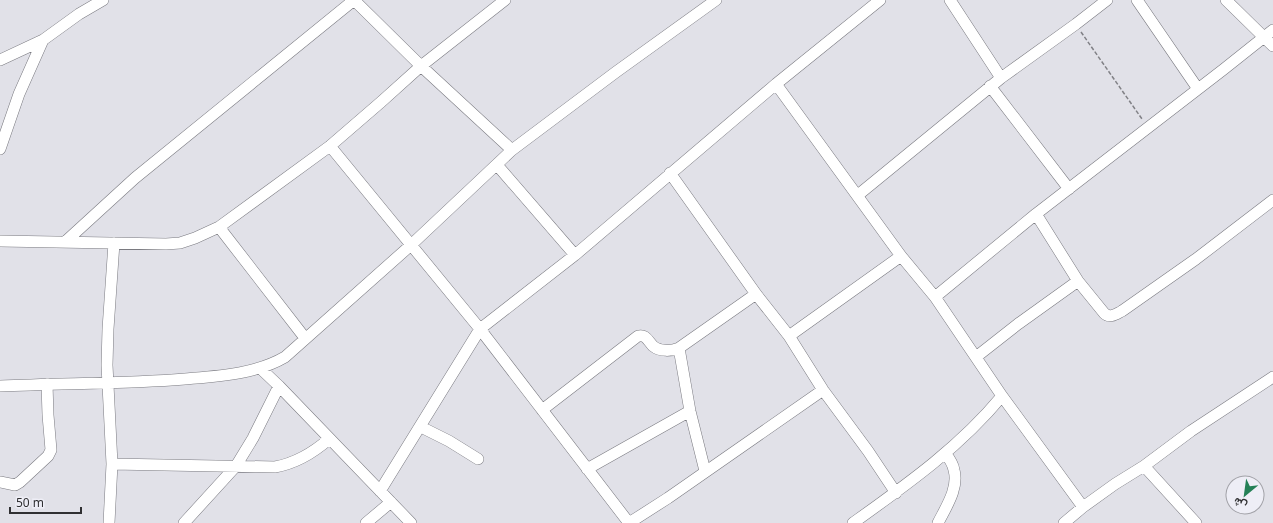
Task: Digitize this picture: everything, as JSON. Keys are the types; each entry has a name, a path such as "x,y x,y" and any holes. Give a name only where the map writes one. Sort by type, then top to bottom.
{"street":[{"path":"0,60 43,40 79,14 102,0"},
{"path":"65,242 135,178 208,117 354,0 421,66 512,150"},
{"path":"0,241 147,245 180,243 219,227 330,146 382,102 421,66 505,0"},
{"path":"380,491 421,427 480,329 575,255 776,84 880,0"},
{"path":"950,0 1001,78"},
{"path":"858,195 990,86 1107,0"},
{"path":"1137,0 1198,89"},
{"path":"1226,0 1263,38 1273,46"},
{"path":"0,386 107,384 202,377 250,371 275,363 285,357 411,245 512,150 710,2"},
{"path":"935,297 1036,214 1273,30"},
{"path":"0,149 19,94 43,40"},
{"path":"776,84 901,256 935,297 1002,396 1083,507"},
{"path":"990,86 1069,189"},
{"path":"330,146 480,329 629,523 668,498 823,390"},
{"path":"497,164 575,255"},
{"path":"670,173 756,294 789,336 823,390 868,451 896,493"},
{"path":"1036,214 1078,281 1104,313 1112,316 1122,311 1196,259 1273,200"},
{"path":"219,227 305,338"},
{"path":"109,523 112,464 107,384 108,329 114,243"},
{"path":"789,336 901,256"},
{"path":"976,357 1018,324 1078,281"},
{"path":"542,410 638,336 645,336 653,346 660,349 670,350 679,348 756,294"},
{"path":"679,348 690,411 705,471"},
{"path":"260,368 411,523"},
{"path":"1064,523 1083,507 1144,466 1191,431 1273,377"},
{"path":"0,482 15,485 20,482 48,456 51,450 48,415 48,384"},
{"path":"184,523 236,466 253,438 279,386"},
{"path":"853,523 896,493 945,453 984,418 1002,396"},
{"path":"587,469 690,411"},
{"path":"421,427 449,441 478,459"},
{"path":"112,464 236,466 285,465 310,454 329,439"},
{"path":"938,523 953,493 955,479 954,470 945,453"},
{"path":"1144,466 1196,523"},
{"path":"366,523 391,502"}],"path":[{"path":"1076,24 1148,128"}]}
